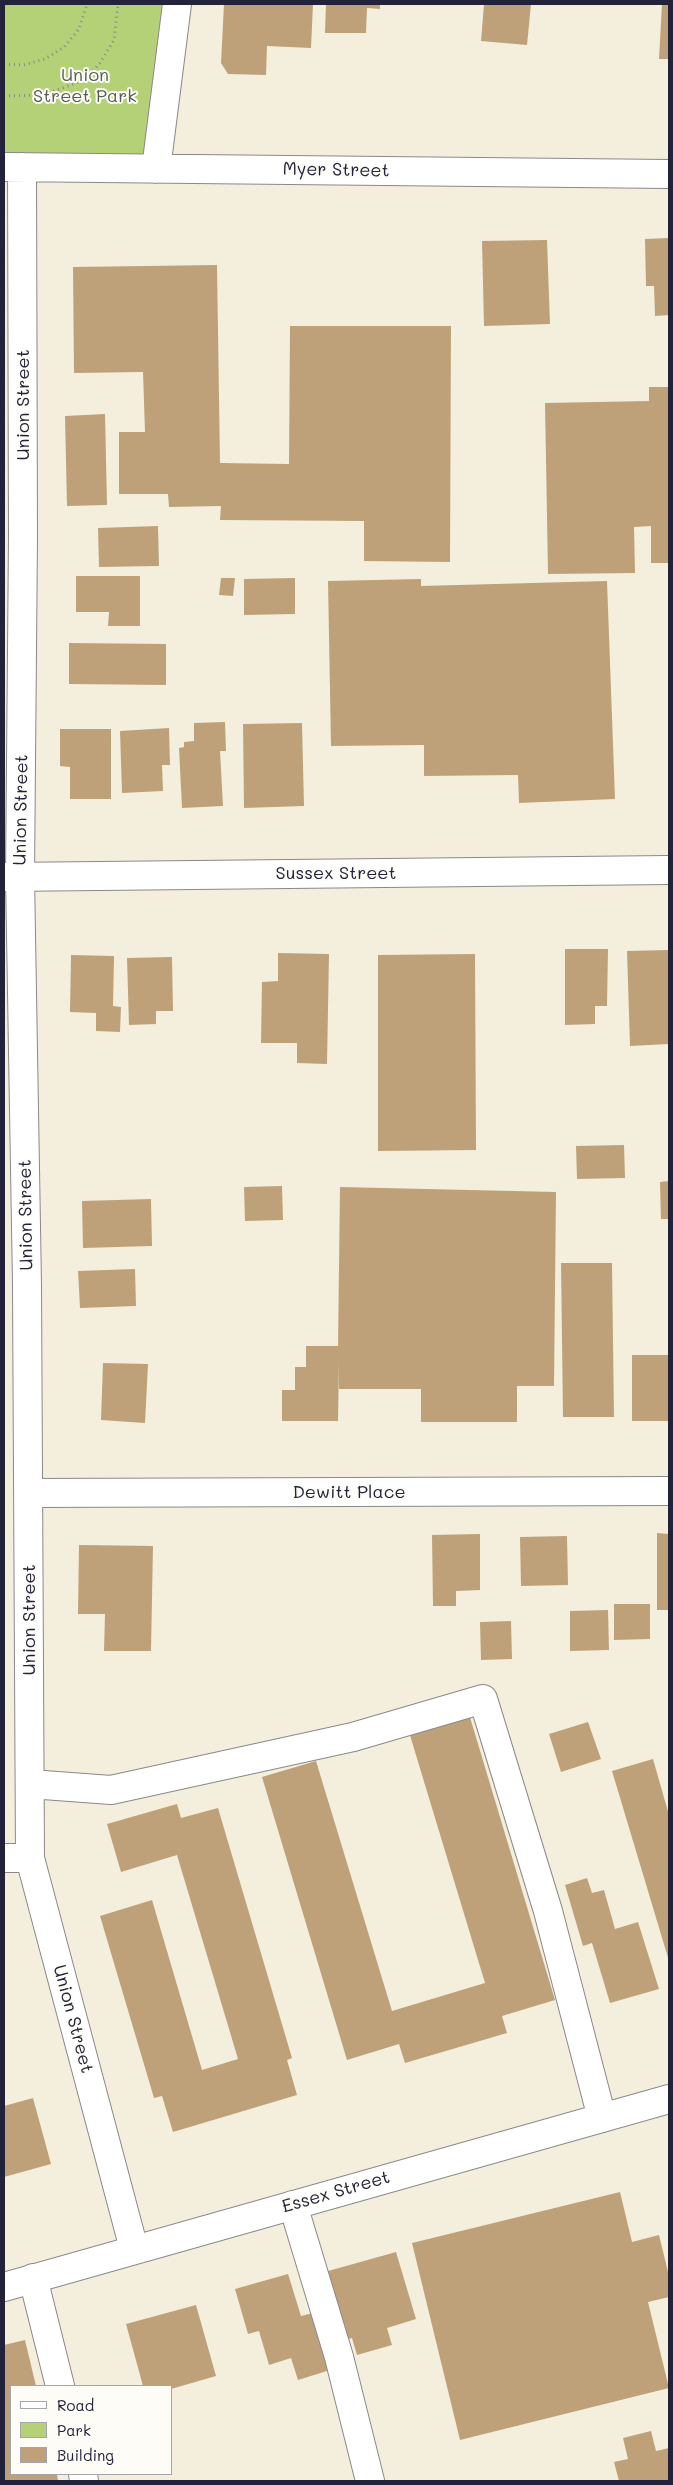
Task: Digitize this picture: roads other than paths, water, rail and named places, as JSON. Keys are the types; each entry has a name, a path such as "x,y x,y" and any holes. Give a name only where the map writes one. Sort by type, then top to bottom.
{"street":[{"path":"156,169 177,4"},
{"name":"Myer Street","path":"13,167 669,174"},
{"name":"Union Street","path":"13,167 14,538 12,876 16,1285 28,1493 30,1784 17,1858 134,2249"},
{"name":"Sussex Street","path":"12,876 669,870"},
{"name":"Dewitt Place","path":"28,1493 669,1491"},
{"path":"30,1784 112,1790 353,1737 483,1699 548,1911 602,2118"},
{"name":"Essex Street","path":"4,2287 669,2099"},
{"path":"292,2205 339,2357 370,2481"},
{"path":"33,2278 60,2385"}],"park label":[{"name":"Union Street Park","path":"85,85"}]}
